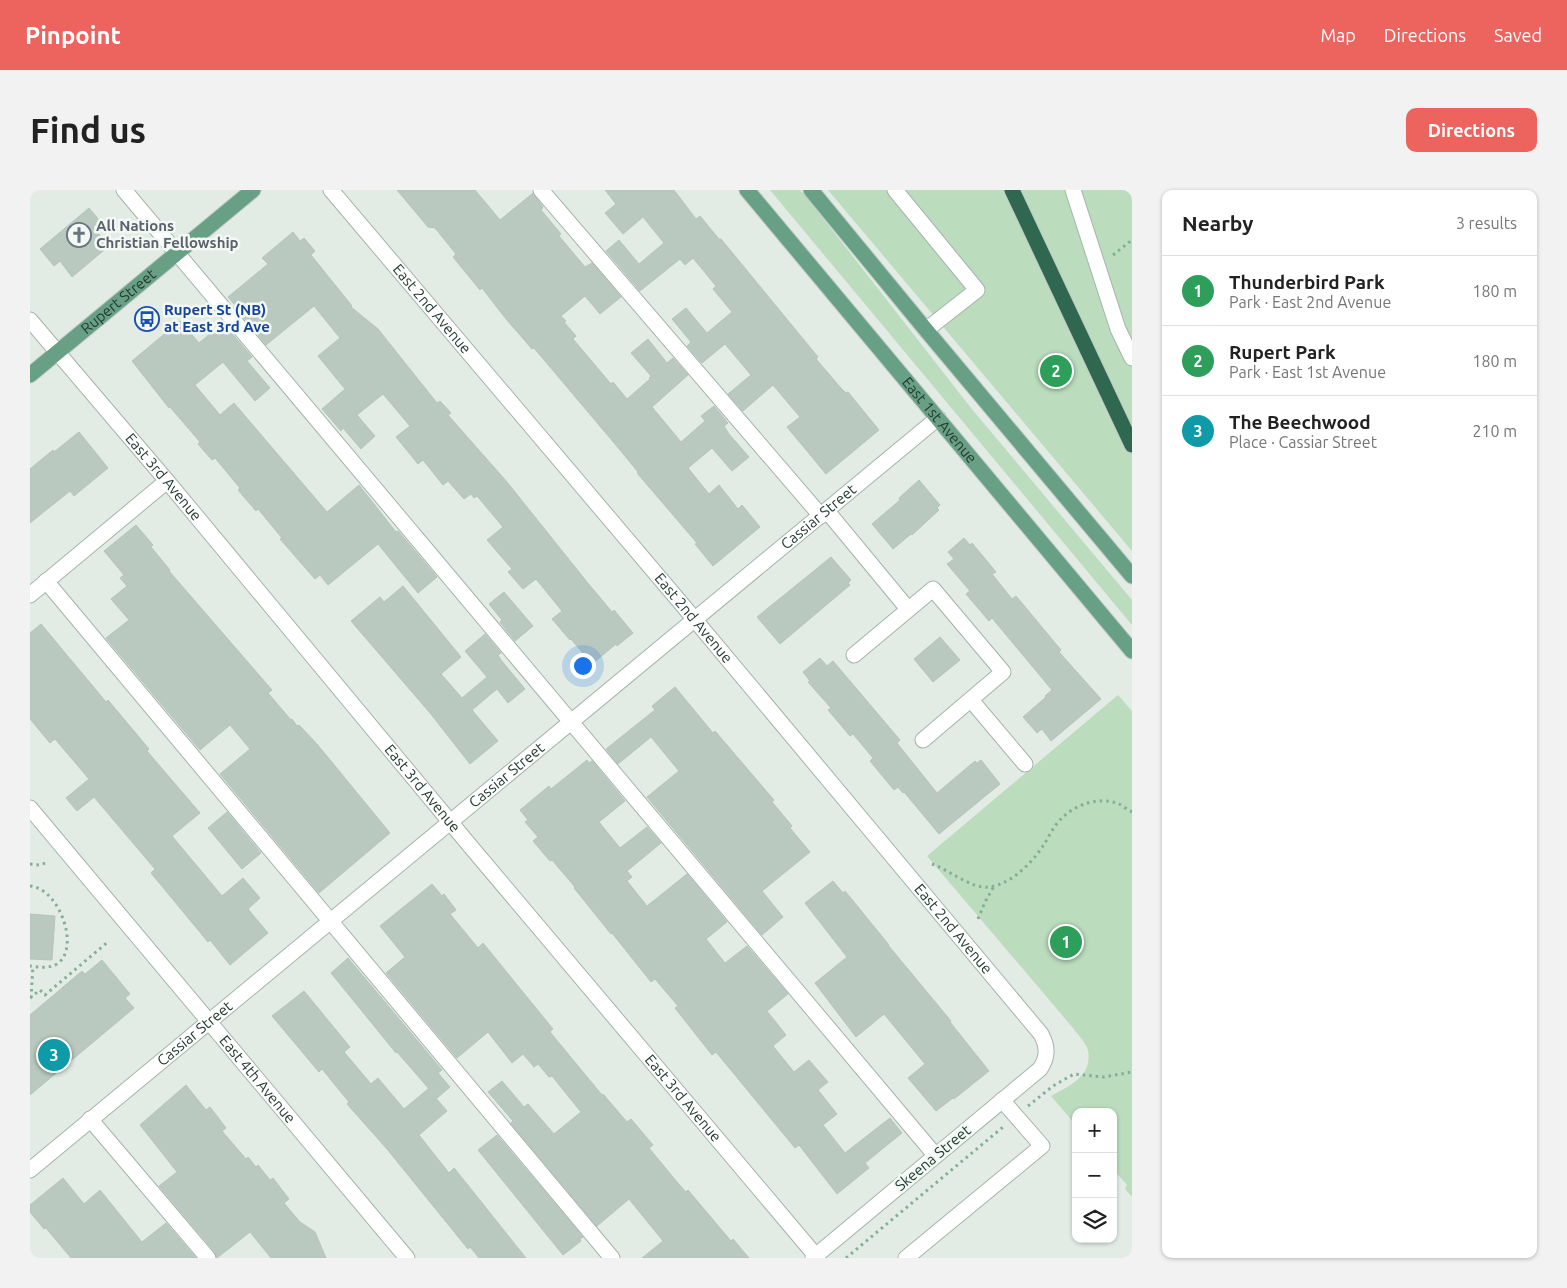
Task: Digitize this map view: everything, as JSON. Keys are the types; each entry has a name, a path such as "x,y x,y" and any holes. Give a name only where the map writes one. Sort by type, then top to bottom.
{"highway":[{"path":"1012,190 1132,445"}],"main road":[{"name":"Rupert Street","path":"30,376 253,190"},
{"name":"East 1st Avenue","path":"747,190 1132,651"},
{"path":"811,190 1132,576"}],"street":[{"path":"124,190 936,1155"},
{"name":"East 2nd Avenue","path":"331,190 694,619 1041,1034 1046,1043 1046,1053"},
{"path":"540,190 908,609"},
{"path":"895,190 977,290 926,330"},
{"path":"1073,190 1118,330 1132,358"},
{"name":"East 3rd Avenue","path":"30,320 167,481 814,1257"},
{"name":"Cassiar Street","path":"30,1170 938,418"},
{"path":"30,595 167,481"},
{"path":"46,581 612,1258"},
{"path":"854,655 933,589 1003,672 923,740"},
{"path":"971,700 1025,764"},
{"name":"East 4th Avenue","path":"30,808 407,1258"},
{"name":"Skeena Street","path":"814,1257 1040,1069 1045,1061 1046,1053"},
{"path":"906,1258 1042,1146 1002,1100"},
{"path":"90,1119 208,1258"}],"path":[{"path":"1097,268 1132,240"},
{"path":"932,864 945,869 970,884 987,888 999,885 1025,867 1041,849 1061,818 1082,804 1101,801 1118,804 1132,812"},
{"path":"30,864 48,862"},
{"path":"30,886 36,887 50,897 61,911 66,926 66,951 58,963 46,968 32,966 30,998"},
{"path":"978,918 994,886"},
{"path":"30,998 40,990 45,995 108,941"},
{"path":"846,1258 1053,1086 1074,1074 1104,1077 1132,1072"}],"green space":[{"path":"770,190 800,190 805,195 971,408 1132,600 1132,625"},
{"path":"828,190 1132,190 1132,551"},
{"path":"1118,695 1132,711 1132,1197 1125,1189 1127,1185 1117,1174 1117,1108 1072,1108 1072,1120 1051,1096 1072,1084 1083,1074 1089,1060 1086,1045 927,856"}],"building":[{"path":"397,190 475,190 500,220 533,193 543,207 541,210 561,234 559,236 585,267 592,263 621,297 600,314 585,296 561,316 576,336 573,339 611,384 613,382 627,399 651,376 631,353 648,339 667,363 673,358 688,375 652,407 681,442 705,421 701,416 714,406 728,423 724,426 729,434 749,457 732,471 712,448 688,468 709,494 719,485 738,509 742,505 760,527 713,566 695,544 697,543 534,348 532,349 506,319 482,288 480,290 453,257 456,254 435,228 428,227"},
{"path":"605,190 674,190 696,219 700,216 721,239 818,357 816,359 840,387 846,393 848,392 879,430 826,474 787,427 800,417 773,385 743,411 728,394 751,375 725,344 702,363 687,346 691,342 672,319 686,308 707,333 732,312 713,289 716,286 693,258 685,265 680,259 640,291 606,251 619,240 639,264 664,243 643,217 623,234 605,213 616,204"},
{"name":"All Nations Christian Fellowship","path":"89,208 100,221 93,227 109,246 72,277 60,261 54,266 40,249"},
{"path":"293,232 300,241 304,238 315,251 311,255 351,307 378,329 437,403 440,401 451,413 448,415 507,482 612,612 614,610 633,633 592,664 552,619 562,611 536,579 523,589 508,572 512,569 487,540 503,527 477,496 474,498 471,494 464,499 448,481 443,485 423,460 418,464 396,437 410,426 383,394 357,415 375,436 361,449 343,428 341,431 322,409 345,389 318,356 340,338 314,306 266,345 228,297 268,264 262,258"},
{"path":"180,321 199,343 223,323 252,357 247,361 270,388 255,401 223,362 195,385 220,415 234,403 327,512 359,485 396,532 398,531 437,577 418,593 378,544 328,585 320,575 315,579 280,539 282,538 258,509 256,511 238,490 240,488 215,458 212,460 198,444 200,442 169,408 132,361"},
{"path":"79,432 108,468 74,496 70,491 30,523 30,469"},
{"path":"919,480 940,505 937,508 939,510 912,535 893,549 872,524 900,500 899,498"},
{"path":"136,525 153,545 151,547 169,571 272,690 268,693 291,720 297,726 299,725 317,744 390,833 319,893 220,774 250,749 230,725 200,750 106,638 129,620 111,599 127,586 120,578 124,575 104,551"},
{"path":"964,538 970,545 972,543 996,572 992,574 1012,599 1016,596 1061,650 1059,652 1101,699 1051,741 1042,729 1037,733 1023,717 1052,690 992,618 989,621 966,594 970,591 947,564 954,559 948,552"},
{"path":"831,557 851,580 848,583 850,585 780,644 757,617"},
{"path":"403,586 461,657 441,674 462,698 487,677 465,651 485,634 501,653 498,655 501,660 525,689 508,703 497,689 472,710 498,741 470,764 430,713 351,621 380,597 384,602"},
{"path":"504,592 533,626 515,641 489,604"},
{"path":"41,624 106,702 108,700 149,749 147,751 200,813 172,836 222,896 243,878 260,898 248,909 268,933 230,965 210,940 208,942 151,873 155,869 94,797 77,811 66,798 89,779 55,739 50,743 30,719 30,633"},
{"path":"940,637 960,660 933,682 914,659"},
{"path":"820,658 827,666 833,661 900,740 897,743 937,793 975,761 977,763 981,760 1000,784 939,834 904,792 898,787 894,790 870,761 873,758 853,734 850,736 828,710 831,708 808,682 810,681 803,672"},
{"path":"675,687 713,733 715,731 774,800 772,802 792,826 790,828 810,852 762,891 783,917 762,935 647,797 679,771 651,737 618,764 606,749 655,710 652,706"},
{"path":"587,760 589,763 592,761 625,801 599,822 620,848 647,827 661,843 627,871 632,877 627,881 647,906 687,874 727,922 706,939 725,963 747,946 788,994 767,1011 786,1035 773,1046 794,1072 809,1060 828,1082 818,1090 837,1114 823,1125 845,1153 890,1118 902,1133 865,1163 869,1168 837,1194 799,1145 795,1148 716,1052 712,1055 675,1008 678,1006 655,979 651,982 575,887 533,841 538,837 525,822 528,820 520,810 549,786 551,789"},
{"path":"227,812 261,853 242,869 208,828"},
{"path":"833,881 843,893 845,891 951,1021 989,1071 936,1111 908,1078 925,1064 884,1014 856,1037 815,983 847,957 805,903"},
{"path":"432,884 442,896 444,894 456,910 450,914 478,948 483,943 553,1029 550,1032 602,1095 627,1122 631,1119 653,1145 649,1148 677,1182 686,1192 688,1190 731,1241 733,1239 749,1258 642,1258 663,1241 629,1199 597,1226 511,1123 513,1121 488,1092 502,1081 524,1107 528,1104 554,1134 581,1112 552,1076 549,1077 538,1064 534,1067 523,1054 512,1063 488,1032 457,1058 386,973 405,957 380,926"},
{"path":"30,914 55,916 52,960 30,959"},
{"path":"348,958 442,1070 438,1073 450,1087 437,1098 396,1053 331,973"},
{"path":"102,960 130,994 125,998 134,1008 30,1095 30,1015 82,971 85,974"},
{"path":"304,991 350,1047 344,1052 371,1084 378,1078 404,1109 428,1089 447,1111 419,1135 449,1173 455,1169 526,1258 479,1258 470,1247 468,1249 387,1149 347,1104 349,1102 322,1069 319,1072 272,1016"},
{"path":"186,1085 206,1110 210,1107 226,1128 222,1131 246,1159 248,1157 256,1167 258,1165 270,1180 273,1178 289,1199 284,1203 300,1222 315,1232 326,1258 271,1258 250,1232 217,1258 215,1252 159,1186 177,1172 140,1125"},
{"path":"497,1135 583,1237 580,1239 581,1241 563,1255 478,1150"},
{"path":"63,1178 84,1204 100,1190 142,1242 166,1223 196,1258 71,1258 30,1212 30,1205"}],"place":[{"name":"All Nations Christian Fellowship","path":"79,235"},
{"name":"Rupert St (NB) at East 3rd Ave","path":"147,319"},
{"name":"Rupert Park","path":"1056,371"},
{"name":"Thunderbird Park","path":"1066,942"},
{"name":"The Beechwood","path":"54,1055"}]}
